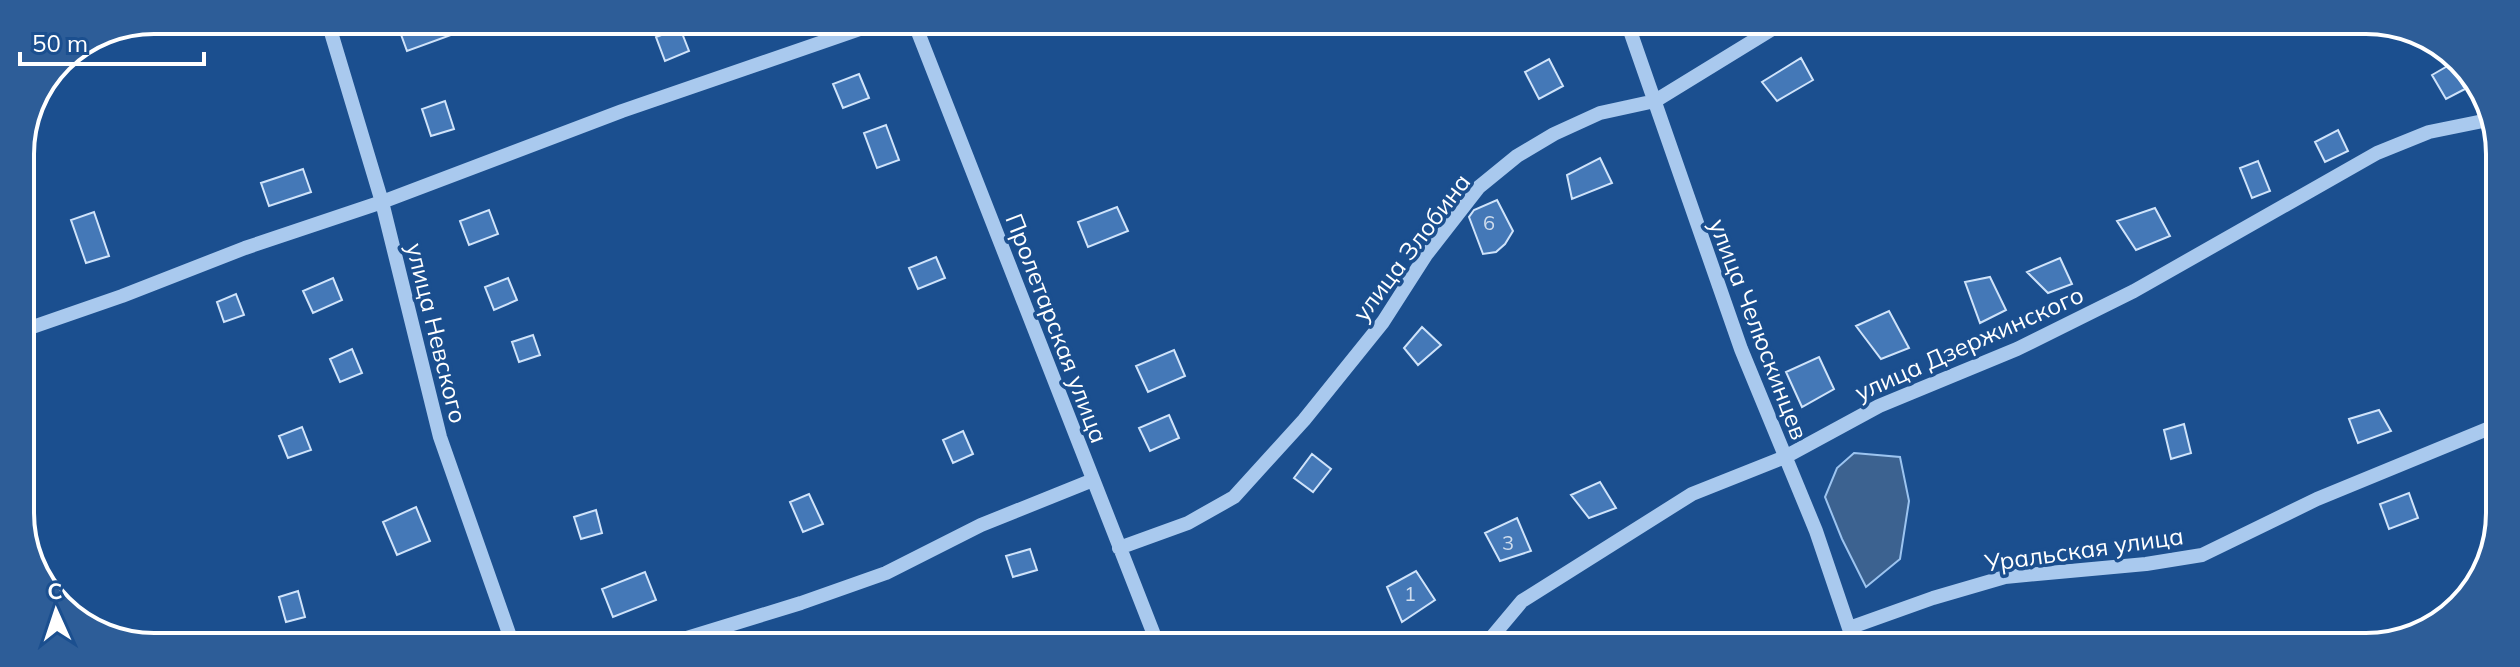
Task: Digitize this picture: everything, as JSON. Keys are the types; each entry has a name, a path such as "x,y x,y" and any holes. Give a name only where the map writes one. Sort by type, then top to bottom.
{"street":[{"name":"улица Невского","path":"332,34 382,202 440,437 509,633"},
{"path":"34,326 245,248 382,202 622,111 846,34"},
{"name":"Пролетарская улица","path":"919,34 1153,633"},
{"name":"улица Челюскинцев","path":"1631,34 1736,336 1816,531 1851,633"},
{"name":"улица Злобина","path":"1119,548 1188,523 1234,497 1304,420 1383,322 1426,255 1479,187 1517,156 1554,134 1600,113 1655,101 1764,34"},
{"name":"улица Дзержинского","path":"1495,633 1522,601 1692,494 1785,457 1879,406 2017,349 2134,291 2377,153 2429,132 2482,121"},
{"name":"Уральская улица","path":"1849,628 1933,598 2005,577 2146,564 2202,555 2317,499 2486,430"},
{"path":"703,633 886,573 981,525 1093,480"}],"water":[{"path":"1854,453 1900,457 1909,501 1900,559 1866,587 1825,497 1837,468"}],"building":[{"path":"401,34 454,34 407,51"},
{"path":"682,34 689,51 665,61 656,37"},
{"path":"1801,58 1813,80 1777,101 1762,82"},
{"path":"1549,59 1563,86 1539,99 1525,72"},
{"path":"2447,66 2465,89 2446,99 2432,75"},
{"path":"859,74 869,98 843,108 833,84"},
{"path":"445,101 454,129 431,136 422,109"},
{"path":"886,125 899,160 877,168 864,133"},
{"path":"2338,130 2348,151 2325,162 2315,142"},
{"path":"1600,158 1612,183 1572,199 1567,175"},
{"path":"2258,161 2270,191 2252,198 2240,168"},
{"path":"303,169 311,192 269,206 261,183"},
{"path":"1497,200 1513,231 1496,252 1483,254 1469,217 1474,210"},
{"path":"1117,207 1128,231 1088,247 1078,222"},
{"path":"2155,208 2170,236 2136,250 2117,221"},
{"path":"489,210 498,234 469,245 460,221"},
{"path":"94,212 109,256 86,263 71,220"},
{"path":"936,257 945,278 918,289 909,268"},
{"path":"2060,258 2072,284 2048,293 2027,272"},
{"path":"1990,277 2006,310 1980,323 1965,282"},
{"path":"333,278 342,300 313,313 303,291"},
{"path":"508,278 517,300 494,310 485,287"},
{"path":"236,294 244,315 224,322 217,302"},
{"path":"1889,311 1909,348 1881,359 1856,326"},
{"path":"1422,327 1441,345 1418,365 1404,348"},
{"path":"533,335 540,355 519,362 512,342"},
{"path":"352,349 362,373 340,382 330,359"},
{"path":"1174,350 1185,376 1148,392 1136,366"},
{"path":"1819,357 1834,389 1802,407 1786,372"},
{"path":"2379,410 2391,431 2358,443 2349,419"},
{"path":"1169,415 1179,438 1150,451 1139,428"},
{"path":"2184,424 2191,453 2171,459 2164,430"},
{"path":"302,427 311,450 288,458 279,436"},
{"path":"963,431 973,454 953,463 943,440"},
{"path":"1312,454 1331,469 1313,492 1294,478"},
{"path":"1600,482 1616,508 1589,518 1571,495"},
{"path":"2409,493 2418,518 2389,529 2380,504"},
{"path":"809,494 823,524 803,532 790,502"},
{"path":"416,507 430,541 397,555 383,522"},
{"path":"596,510 602,533 581,539 574,517"},
{"path":"1517,518 1531,551 1500,561 1485,533"},
{"path":"1030,549 1037,570 1013,577 1006,556"},
{"path":"1416,571 1435,600 1402,622 1387,587"},
{"path":"645,572 656,600 613,617 602,589"},
{"path":"298,591 305,617 286,622 279,597"}]}
